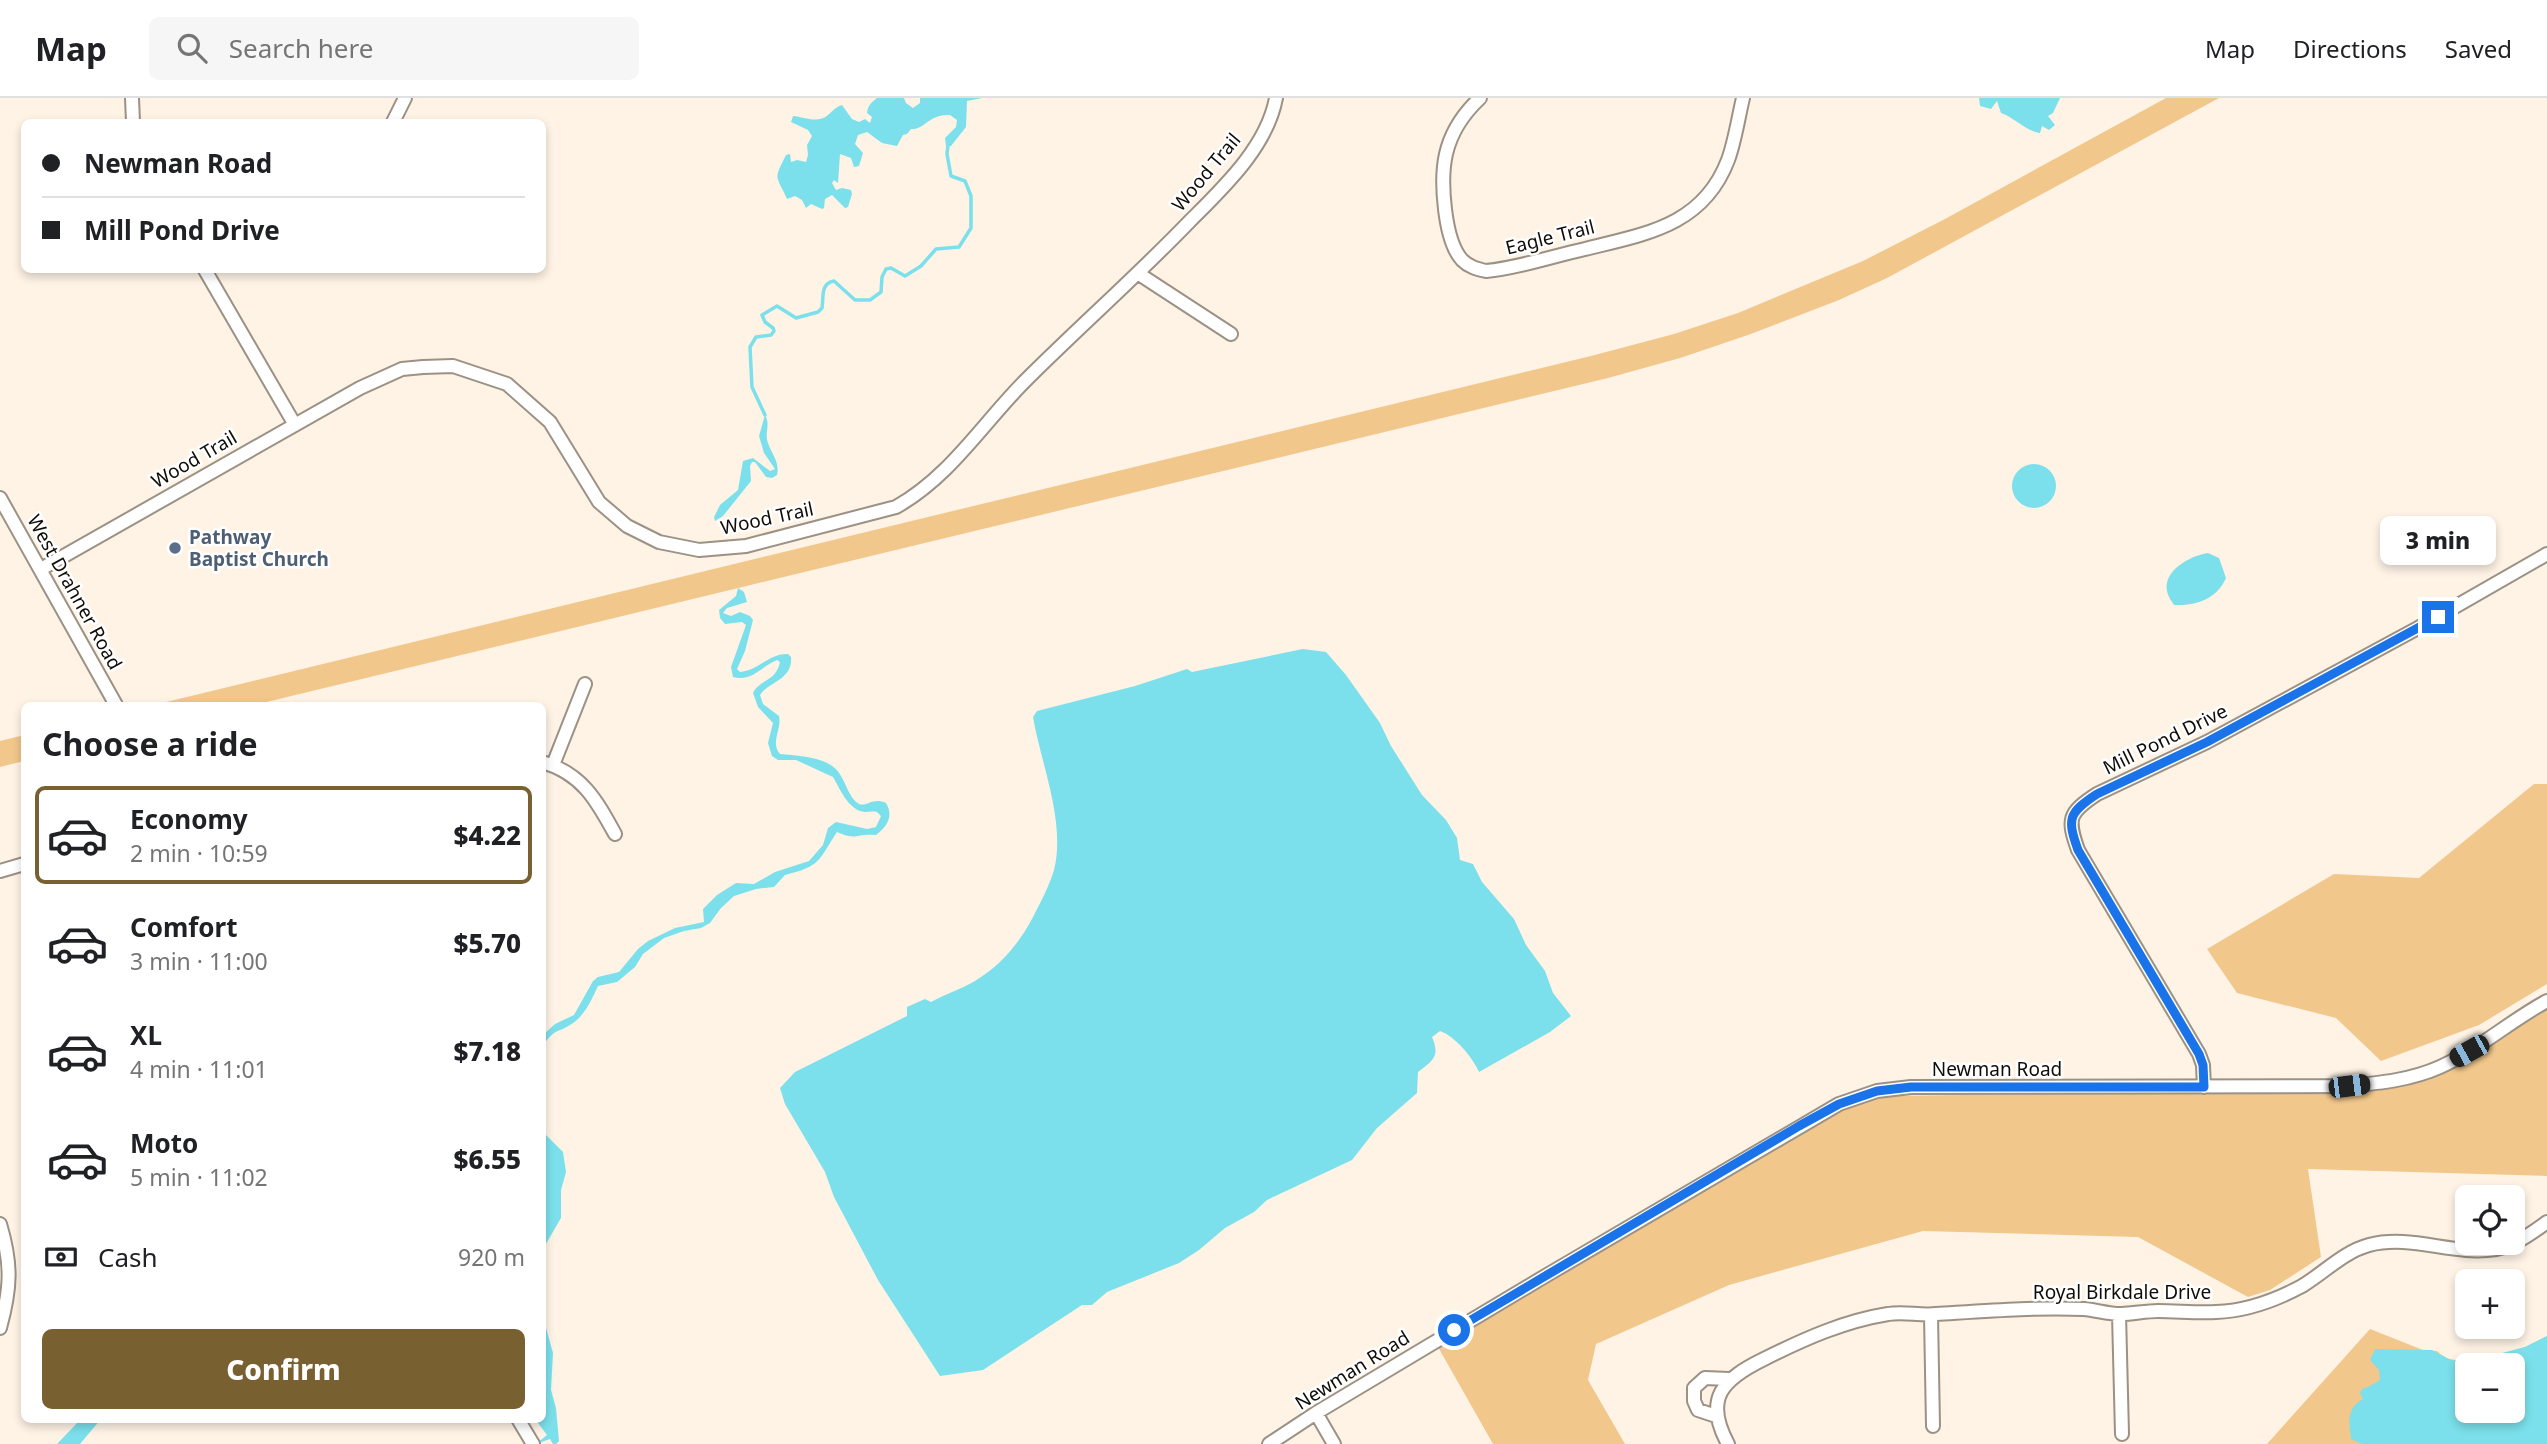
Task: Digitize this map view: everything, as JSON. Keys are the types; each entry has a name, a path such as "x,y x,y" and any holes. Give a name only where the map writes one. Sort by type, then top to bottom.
{"street":[{"path":"131,98 133,119"},
{"path":"394,119 405,98"},
{"name":"Wood Trail","path":"41,569 295,425 402,369 453,366 507,384 550,422 599,502 627,526 659,542 699,550 746,546 896,506 911,499 950,465 1024,382 1139,274 1223,187 1241,165 1271,118 1276,98"},
{"name":"Eagle Trail","path":"1480,98 1459,124 1451,139 1442,192 1455,249 1467,265 1486,271 1653,232 1683,217 1710,192 1720,177 1731,150 1743,98"},
{"path":"207,273 295,425"},
{"path":"1139,274 1231,334"},
{"name":"West Drahner Road","path":"0,498 114,702"},
{"name":"Mill Pond Drive","path":"2204,1087 2203,1065 2199,1054 2078,850 2070,827 2073,816 2082,804 2097,794 2207,742 2418,628 2547,554"},
{"path":"585,684 548,764 577,780 596,797 615,834"},
{"path":"0,871 21,865"},
{"name":"Newman Road","path":"1269,1444 1316,1413 1839,1104 1877,1091 1911,1087 2349,1086 2417,1076 2441,1066 2547,1001"},
{"name":"Royal Birkdale Drive","path":"1728,1444 1716,1416 1698,1410 1694,1401 1694,1388 1705,1378 1729,1379 1754,1364 1838,1326 1890,1314 2086,1309 2119,1314 2237,1310 2281,1296 2302,1286 2337,1261 2366,1246 2402,1241 2459,1250 2497,1249 2525,1237 2547,1223"},
{"path":"0,1224 9,1258 9,1296 0,1328"},
{"path":"2119,1314 2122,1434"},
{"path":"1931,1315 1933,1426"},
{"path":"1716,1416 1721,1392 1729,1379"},
{"path":"1316,1413 1334,1444"},
{"path":"521,1423 533,1444"}],"shaded area":[{"path":"2166,98 2219,98 1887,278 1839,300 1680,358 1608,378 266,702 166,702 1674,334 1738,313 1863,261"},
{"path":"21,736 21,762 0,767 0,741"},
{"path":"2534,784 2547,784 2547,984 2479,1025 2381,1061 2336,1018 2237,993 2207,949 2334,874 2419,878"},
{"path":"2547,1007 2547,1176 2308,1169 2321,1257 2270,1290 2248,1297 2138,1237 1923,1231 1729,1285 1596,1344 1588,1380 1625,1444 1493,1444 1438,1347 1812,1124 1846,1107 1886,1096 2389,1089 2429,1080 2468,1060 2504,1031"},
{"path":"2370,1329 2423,1350 2437,1351 2445,1358 2455,1360 2455,1423 2525,1423 2525,1353 2505,1353 2547,1336 2547,1444 2267,1444"}],"water":[{"path":"877,98 904,98 913,108 920,103 920,98 982,98 967,101 966,127 951,146 946,146 945,138 956,127 957,120 950,115 937,117 911,129 903,135 897,146 882,143 867,132 858,135 855,144 863,153 859,166 854,167 851,158 840,154 838,183 834,180 832,183 836,190 851,190 848,207 845,208 832,195 825,199 822,209 811,204 806,208 802,200 795,196 787,199 778,181 779,169 786,155 790,154 791,162 806,162 807,145 812,136 808,130 791,122 793,116 820,119 842,105 852,119 859,122 865,119 870,123 872,117 867,110"},
{"path":"1979,98 2060,98 2053,113 2048,116 2055,125 2049,130 2042,126 2040,133 2001,113 1997,101 1991,109 1980,106"},
{"path":"765,415 767,439 777,462 777,475 766,477 755,462 752,462 751,481 723,516 715,521 714,517 720,505 738,490 743,461 753,458 770,471 775,469 764,453 759,436"},
{"path":"2034,464 2050,470 2056,486 2050,502 2034,508 2018,502 2012,486 2018,470"},
{"path":"2208,553 2219,558 2226,578 2222,585 2205,600 2174,605 2168,595 2169,577 2183,563"},
{"path":"738,588 744,592 747,602 727,608 723,613 731,616 740,612 753,620 737,669 740,672 752,669 781,654 791,657 791,665 784,676 760,695 763,704 779,716 777,750 780,754 814,758 830,764 841,776 856,802 886,803 888,821 876,835 853,836 837,832 822,856 806,869 785,875 774,887 734,896 710,923 664,938 643,954 635,967 617,982 598,986 581,1016 554,1033 546,1042 546,1032 555,1024 574,1015 593,981 598,977 619,972 648,941 675,928 704,922 703,909 717,895 736,883 754,884 775,872 809,861 823,845 828,828 836,822 867,829 876,827 881,816 877,812 854,808 833,777 796,760 778,760 772,756 768,743 773,723 758,707 753,693 772,677 780,662 777,660 746,677 733,677 731,667 746,625 742,622 725,624 720,618 719,610 736,596"},
{"path":"1303,649 1326,652 1346,675 1380,723 1422,795 1446,820 1457,838 1460,860 1473,864 1482,882 1514,919 1526,945 1545,971 1553,993 1571,1016 1550,1032 1479,1072 1463,1048 1440,1031 1432,1037 1434,1057 1418,1072 1417,1093 1377,1128 1352,1160 1267,1200 1254,1212 1225,1228 1179,1263 1107,1292 1092,1305 1082,1305 983,1370 940,1376 878,1280 834,1197 825,1172 785,1104 780,1088 795,1072 907,1016 907,1007 925,999 931,1002 975,981 1000,962 1021,938 1050,883 1057,852 1055,813 1033,717 1037,711 1135,686 1187,669 1192,672"},
{"path":"546,1135 563,1152 566,1172 561,1190 561,1218 546,1244"},
{"path":"546,1328 553,1353 551,1390 556,1408 559,1441 553,1444 550,1439 536,1444 547,1435 538,1423 546,1423"},
{"path":"2547,1336 2547,1444 2362,1444 2351,1439 2351,1411 2363,1399 2360,1393 2362,1389 2380,1380 2379,1370 2370,1360 2375,1349 2432,1350 2455,1360 2455,1423 2525,1423 2525,1353 2502,1353 2525,1347"},
{"path":"77,1423 98,1423 80,1444 57,1444"}],"waterway":[{"path":"765,415 752,387 750,347 756,337 771,335 774,331 762,315 777,306 796,318 818,312 822,308 826,285 834,281 855,300 870,300 881,292 882,277 886,269 891,268 905,276 921,266 936,249 959,247 971,228 971,196 965,181 951,176 948,145"}],"place":[{"name":"Pathway Baptist Church","path":"175,548"}],"route":[{"path":"1454,1330 1799,1126 1839,1104 1877,1091 1911,1087 2204,1087 2203,1065 2199,1054 2078,850 2070,827 2073,816 2082,804 2097,794 2207,742 2438,617"}]}
